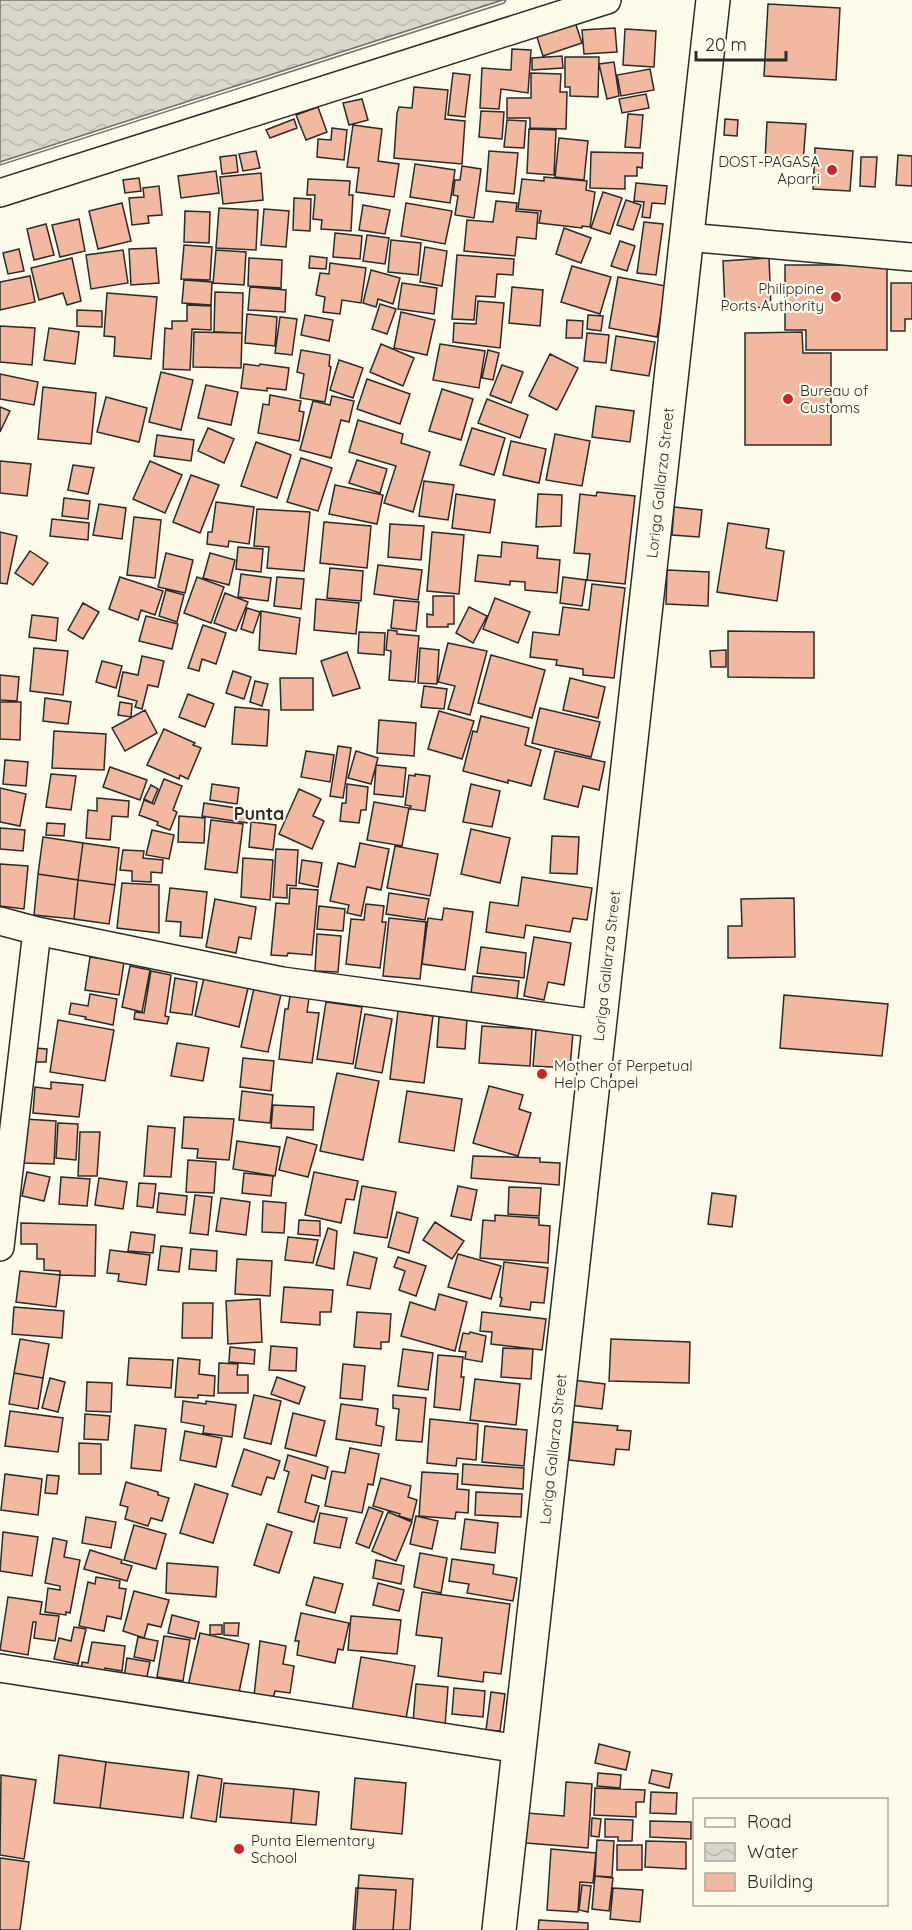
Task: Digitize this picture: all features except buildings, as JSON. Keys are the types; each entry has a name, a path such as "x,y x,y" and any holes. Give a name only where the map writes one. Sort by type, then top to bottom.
{"main road":[{"name":"Loriga Gallarza Street","path":"499,1930 713,0"}],"street":[{"path":"0,193 607,0"},
{"path":"686,237 912,257"},
{"path":"0,921 37,931 282,981 599,1024"},
{"path":"0,1247 37,931"},
{"path":"0,1668 519,1749"}],"water":[{"path":"0,0 503,0 0,162"}],"pier":[{"path":"506,0 504,3 0,165 0,162"}],"place":[{"name":"DOST-PAGASA Aparri","path":"832,170"},
{"name":"Philippine Ports Authority","path":"836,297"},
{"name":"Bureau of Customs","path":"788,399"},
{"name":"Mother of Perpetual Help Chapel","path":"542,1074"},
{"name":"Punta Elementary School","path":"239,1849"}],"district":[{"name":"Punta","path":"259,813"}]}
